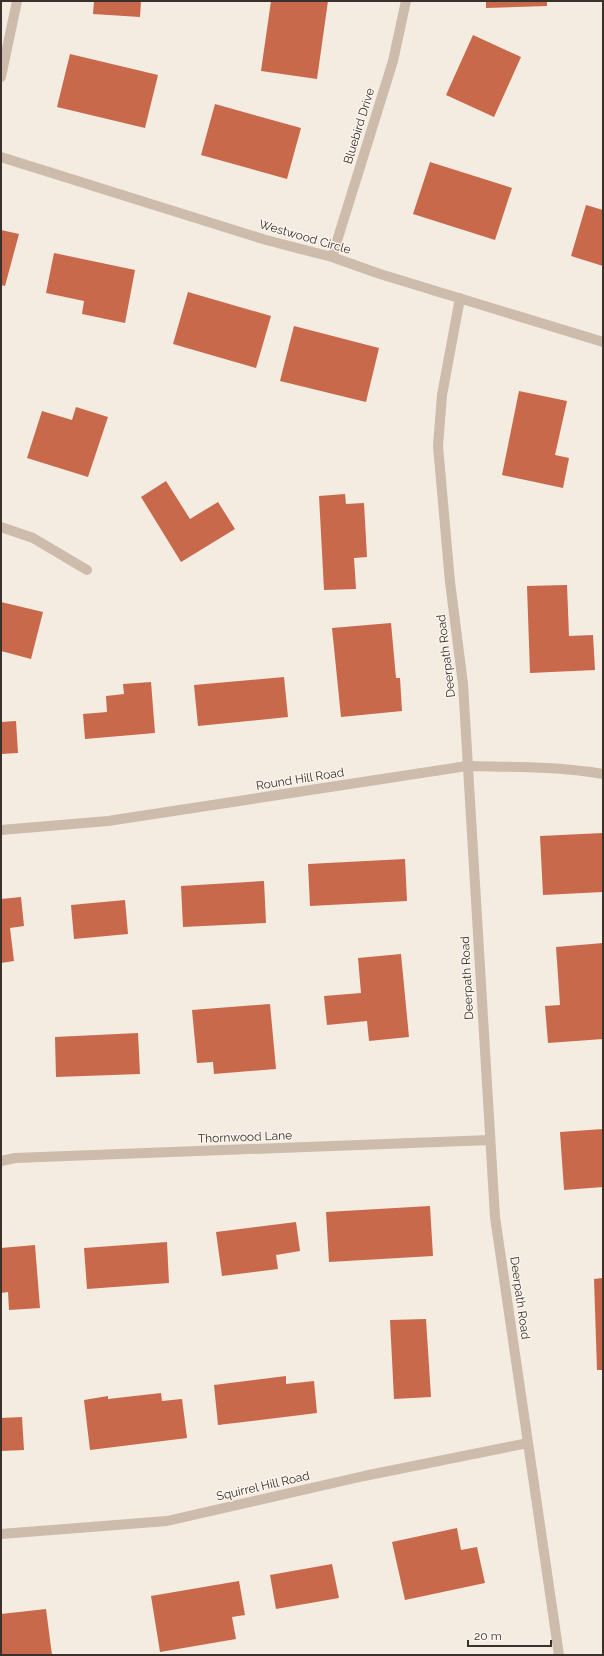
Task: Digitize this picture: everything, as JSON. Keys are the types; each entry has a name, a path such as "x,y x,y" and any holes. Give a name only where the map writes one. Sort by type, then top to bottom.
{"street":[{"path":"1,77 17,1"},
{"name":"Bluebird Drive","path":"332,257 393,61 406,1"},
{"name":"Westwood Circle","path":"1,157 259,238 332,257 380,274 603,342"},
{"name":"Deerpath Road","path":"460,298 442,394 438,446 450,582 463,684 495,1217 559,1655"},
{"path":"1,527 34,538 87,570"},
{"name":"Round Hill Road","path":"1,830 108,821 467,766 527,767 587,771 603,774"},
{"name":"Thornwood Lane","path":"1,1161 15,1158 490,1140"},
{"name":"Squirrel Hill Road","path":"1,1534 167,1521 364,1476 528,1443"}],"building":[{"path":"94,1 141,1 140,17 93,14"},
{"path":"271,1 328,1 317,79 261,71"},
{"path":"486,1 547,1 547,6 486,8"},
{"path":"473,35 521,57 494,117 446,95"},
{"path":"70,54 158,75 145,128 57,107"},
{"path":"215,104 301,128 287,179 201,155"},
{"path":"430,162 512,188 495,240 413,214"},
{"path":"586,205 603,210 603,266 571,256"},
{"path":"1,230 19,234 5,286 1,285"},
{"path":"54,253 135,270 125,323 82,314 84,301 46,293"},
{"path":"188,292 271,316 256,368 173,344"},
{"path":"294,326 379,348 366,402 280,381"},
{"path":"519,391 567,401 555,455 569,458 563,488 502,475"},
{"path":"76,407 108,417 88,477 27,458 42,411 72,420"},
{"path":"166,481 190,519 218,502 235,529 181,562 141,497"},
{"path":"345,494 346,504 364,503 367,557 354,558 356,589 324,590 319,496"},
{"path":"567,585 569,636 593,635 595,670 530,673 527,586"},
{"path":"1,602 43,612 31,659 1,651"},
{"path":"391,623 396,678 400,678 402,711 341,717 332,628"},
{"path":"284,677 288,717 198,726 194,685"},
{"path":"151,682 155,733 85,739 83,714 107,712 106,696 124,694 123,684"},
{"path":"16,721 18,753 1,754 1,722"},
{"path":"603,833 603,892 543,895 540,836"},
{"path":"405,859 407,901 310,906 308,864"},
{"path":"264,881 266,923 183,927 181,886"},
{"path":"21,897 24,926 10,928 14,961 1,963 1,899"},
{"path":"125,900 128,934 74,939 71,905"},
{"path":"603,943 603,1039 548,1043 545,1006 560,1005 556,947"},
{"path":"401,954 409,1037 369,1041 367,1021 327,1025 324,996 361,993 358,958"},
{"path":"270,1004 276,1069 214,1074 213,1062 197,1063 192,1010"},
{"path":"138,1033 140,1074 56,1077 55,1037"},
{"path":"603,1129 603,1187 564,1190 560,1132"},
{"path":"430,1206 433,1256 329,1262 326,1212"},
{"path":"296,1222 300,1251 276,1255 278,1269 222,1276 216,1232"},
{"path":"167,1242 169,1283 87,1289 84,1248"},
{"path":"35,1245 40,1308 9,1310 8,1292 1,1293 1,1248"},
{"path":"603,1278 603,1370 597,1370 594,1279"},
{"path":"426,1319 431,1397 394,1399 390,1320"},
{"path":"286,1376 286,1384 314,1381 317,1413 218,1425 214,1385"},
{"path":"161,1393 162,1401 182,1399 187,1438 90,1450 84,1400 108,1396 108,1399"},
{"path":"22,1417 24,1450 1,1451 1,1418"},
{"path":"457,1528 461,1550 477,1547 485,1583 405,1600 392,1542"},
{"path":"332,1564 339,1598 276,1609 270,1575"},
{"path":"239,1581 245,1615 232,1617 236,1639 160,1652 151,1596"},
{"path":"46,1609 52,1655 1,1655 1,1614"}]}
